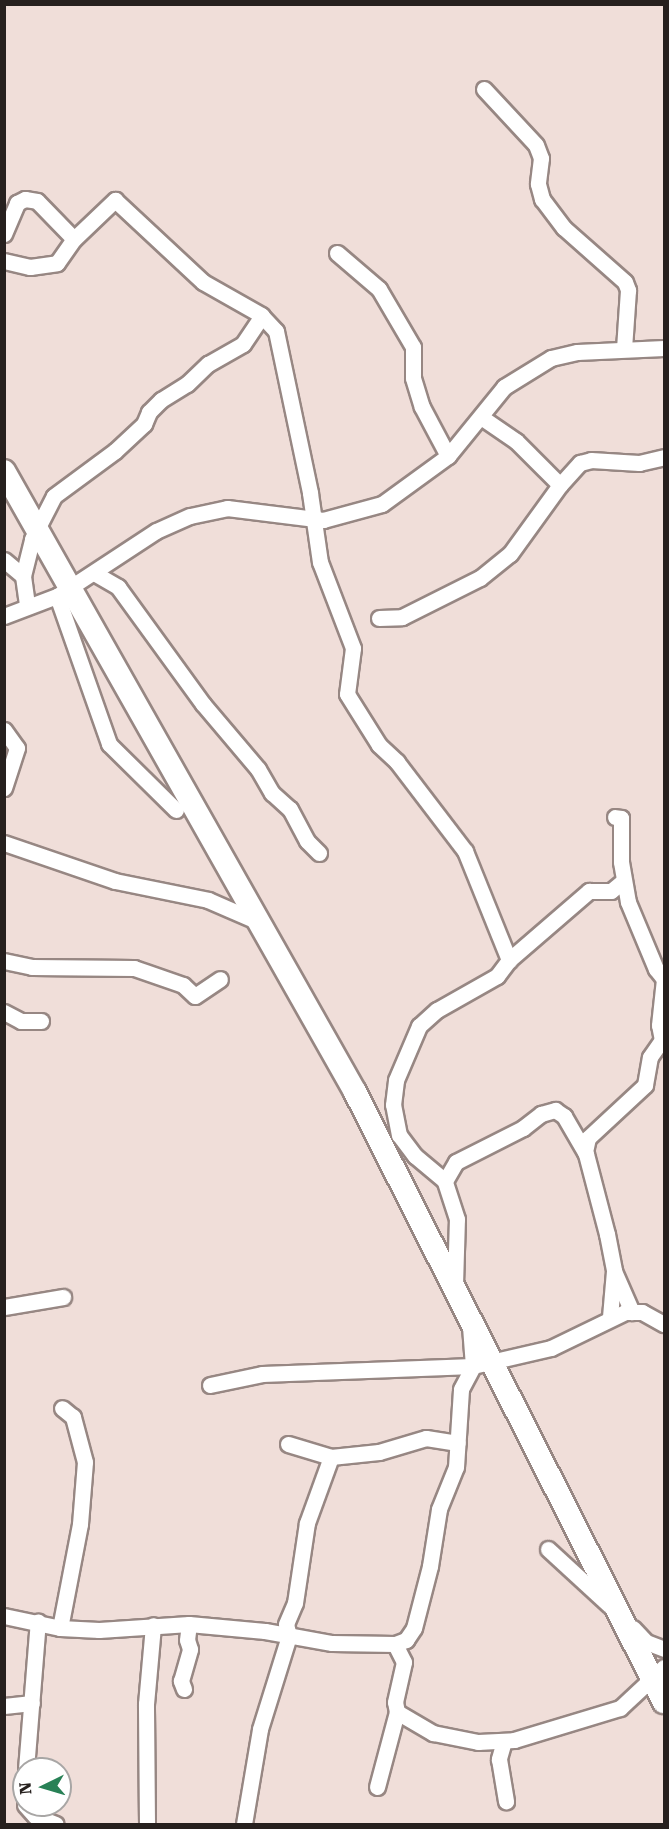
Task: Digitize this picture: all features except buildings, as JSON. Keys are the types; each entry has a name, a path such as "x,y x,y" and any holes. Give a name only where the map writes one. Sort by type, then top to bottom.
{"highway":[{"path":"4,471 355,1092 664,1702"}],"street":[{"path":"484,89 536,145 541,158 538,184 542,199 564,228 625,282 628,290 624,349"},
{"path":"4,234 17,203 25,199 37,201 74,238"},
{"path":"4,261 30,267 57,263 74,238 115,200 203,282 262,316 276,331 285,365 320,562 353,648 347,694 379,745 397,762 465,851 509,960"},
{"path":"337,253 379,289 413,347 413,378 422,407 448,456"},
{"path":"27,606 23,576 32,539 54,496 115,451 144,424 149,412 161,400 192,380 208,364 243,344 262,316"},
{"path":"4,615 57,596 156,531 189,516 227,507 312,517 345,517 382,504 448,456 504,387 551,358 624,349 664,348"},
{"path":"481,417 516,441 560,485"},
{"path":"379,618 402,617 480,578 510,554 560,485 580,463 591,460 639,463 664,457"},
{"path":"4,478 26,504 32,539"},
{"path":"4,560 23,576"},
{"path":"94,573 118,587 203,704 258,769 272,793 290,809 307,841 319,853"},
{"path":"57,596 109,744 176,810"},
{"path":"4,730 17,748 4,788"},
{"path":"585,1152 588,1138 645,1085 650,1057 662,1040 659,1025 664,979 656,969 622,882 621,818 615,817"},
{"path":"4,843 115,881 208,900 273,928"},
{"path":"377,1787 397,1712 395,1702 404,1662 401,1646 414,1628 427,1576 437,1519 456,1467 460,1389 473,1366 470,1318 453,1281 459,1238 445,1181 415,1156 399,1135 393,1105 396,1080 419,1026 437,1010 497,976 509,960 589,891 611,891 622,882"},
{"path":"4,960 32,967 134,968 183,985 195,996 220,979"},
{"path":"4,1012 21,1021 41,1021"},
{"path":"445,1181 456,1162 523,1128 541,1114 555,1110 564,1116 585,1152 614,1271 632,1312"},
{"path":"610,1317 614,1271"},
{"path":"4,1307 63,1297"},
{"path":"210,1385 262,1374 473,1366 551,1348 610,1317 632,1312 642,1312 664,1324"},
{"path":"60,1628 78,1534 85,1462 73,1417 62,1408"},
{"path":"288,1444 331,1457 379,1452 426,1438 458,1443"},
{"path":"244,1824 260,1729 289,1636 286,1624 295,1603 307,1523 331,1457"},
{"path":"548,1549 646,1642 664,1649"},
{"path":"4,1616 38,1621 60,1628 99,1630 189,1624 401,1646"},
{"path":"27,1757 38,1621"},
{"path":"184,1689 181,1681 190,1649 187,1641 189,1624"},
{"path":"147,1823 146,1704 153,1625"},
{"path":"397,1712 433,1733 478,1742 504,1741 620,1708 664,1667"},
{"path":"4,1706 32,1703"},
{"path":"504,1741 498,1759 506,1801"},
{"path":"38,1817 56,1824"}]}
